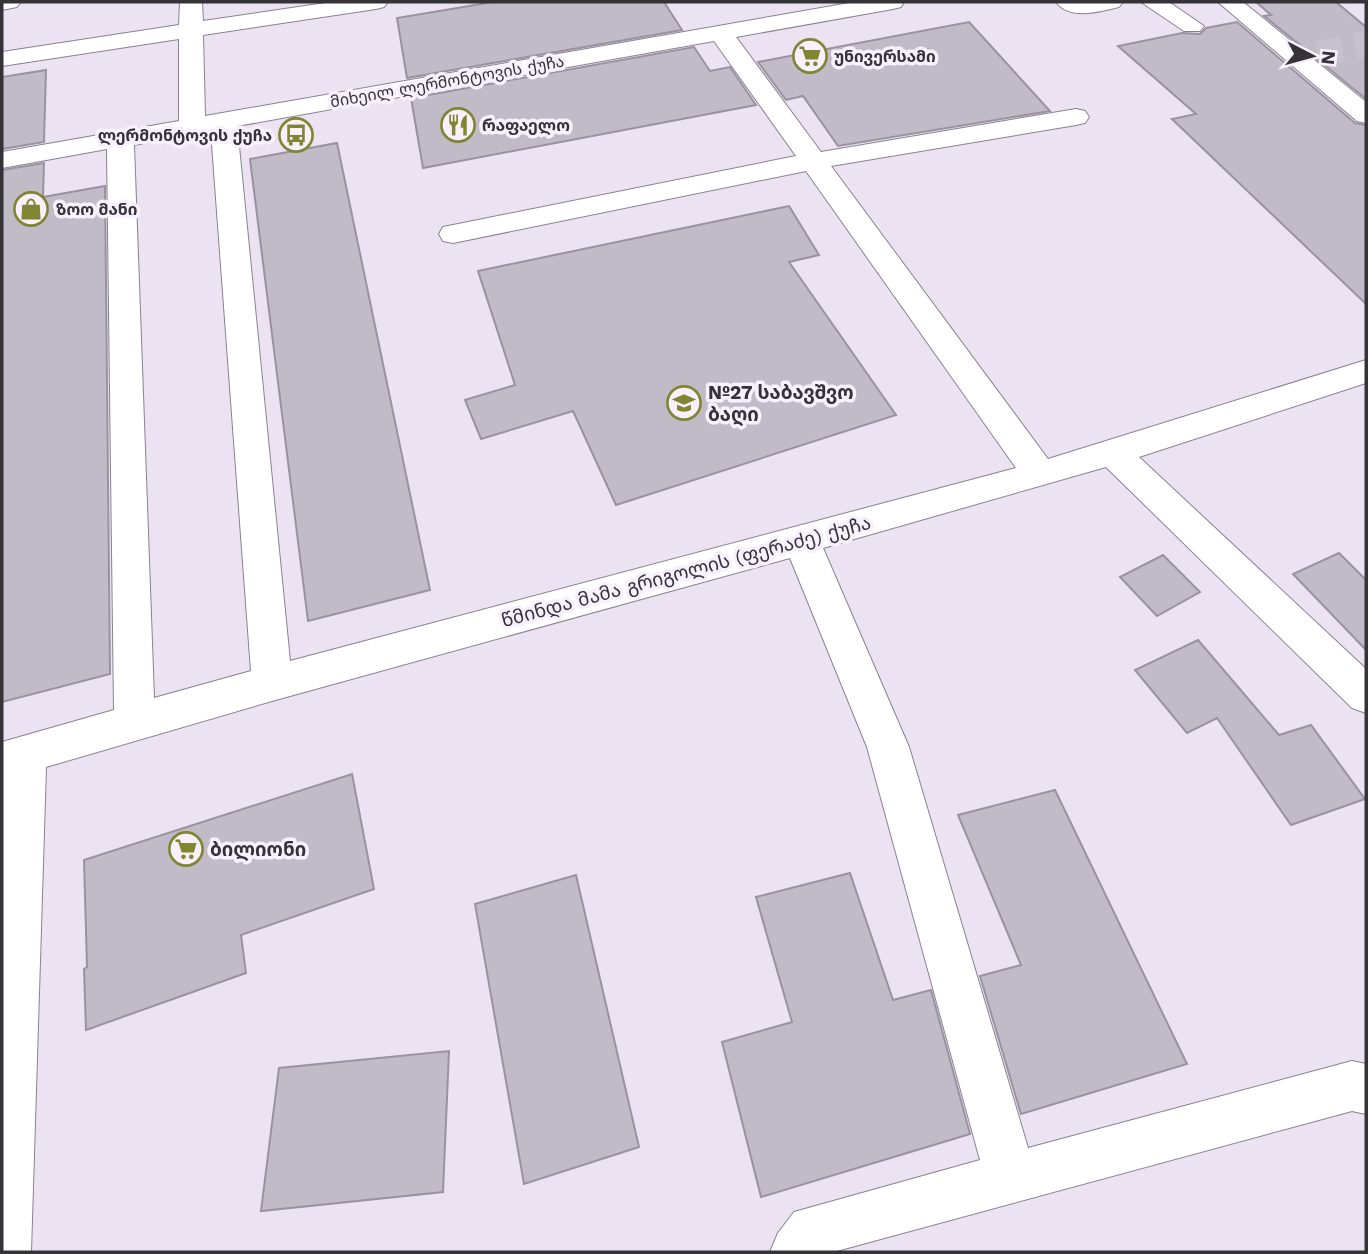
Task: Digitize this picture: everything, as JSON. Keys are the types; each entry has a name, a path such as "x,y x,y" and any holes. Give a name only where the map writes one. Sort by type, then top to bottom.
{"street":[{"path":"2,3 9,2"},
{"path":"191,2 191,30 208,124 272,683"},
{"path":"2,59 376,2"},
{"name":"მიხეილ ლერმონტოვის ქუჩა","path":"2,160 208,124 732,24 893,2"},
{"path":"1068,2 1084,7 1111,2"},
{"path":"1153,2 1192,26"},
{"path":"1228,2 1307,56 1366,115"},
{"path":"732,24 814,160 1040,475"},
{"path":"453,234 814,160 1076,117"},
{"path":"120,139 135,723"},
{"name":"წმინდა მამა გრიგოლის (ფერაძე) ქუჩა","path":"14,758 272,683 1040,475 1366,371"},
{"path":"1113,453 1366,695"},
{"path":"801,540 888,747 1011,1178"},
{"path":"4,1252 14,758"},
{"path":"797,1252 813,1231 1352,1086 1366,1089"}],"building":[{"path":"493,2 664,2 682,30 407,78 397,18"},
{"path":"1256,2 1336,2 1366,27 1366,99 1264,16 1271,15"},
{"path":"969,22 1050,111 838,146 803,96 786,100 758,62"},
{"path":"1237,22 1355,123 1366,125 1366,304 1172,119 1196,114 1118,46 1182,33 1200,34 1206,28"},
{"path":"694,47 710,71 730,67 756,105 423,168 411,98"},
{"path":"46,70 44,142 2,149 2,77"},
{"path":"337,143 430,590 308,621 250,159"},
{"path":"44,163 43,197 105,186 110,674 2,702 2,170"},
{"path":"789,206 819,255 789,262 896,415 616,505 573,411 481,439 465,400 515,385 478,271"},
{"path":"1339,553 1366,580 1366,650 1293,574"},
{"path":"1163,555 1200,592 1157,616 1120,577"},
{"path":"1198,640 1279,735 1311,725 1365,799 1291,825 1217,718 1187,733 1135,670"},
{"path":"352,774 374,889 241,935 246,973 86,1030 84,860"},
{"path":"1055,790 1187,1064 1021,1114 980,976 1021,965 958,815"},
{"path":"850,873 893,1000 931,990 970,1134 761,1197 722,1042 792,1022 756,897"},
{"path":"576,875 639,1147 524,1184 475,904"},
{"path":"449,1051 443,1192 261,1211 279,1068"}],"tunnel":[{"path":"1317,54 1366,44"}],"place":[{"name":"უნივერსამი","path":"810,56"},
{"name":"რაფაელო","path":"458,125"},
{"name":"ლერმონტოვის ქუჩა","path":"296,135"},
{"name":"ზოო მანი","path":"31,209"},
{"name":"№27 საბავშვო ბაღი","path":"684,403"},
{"name":"ბილიონი","path":"186,849"}]}
